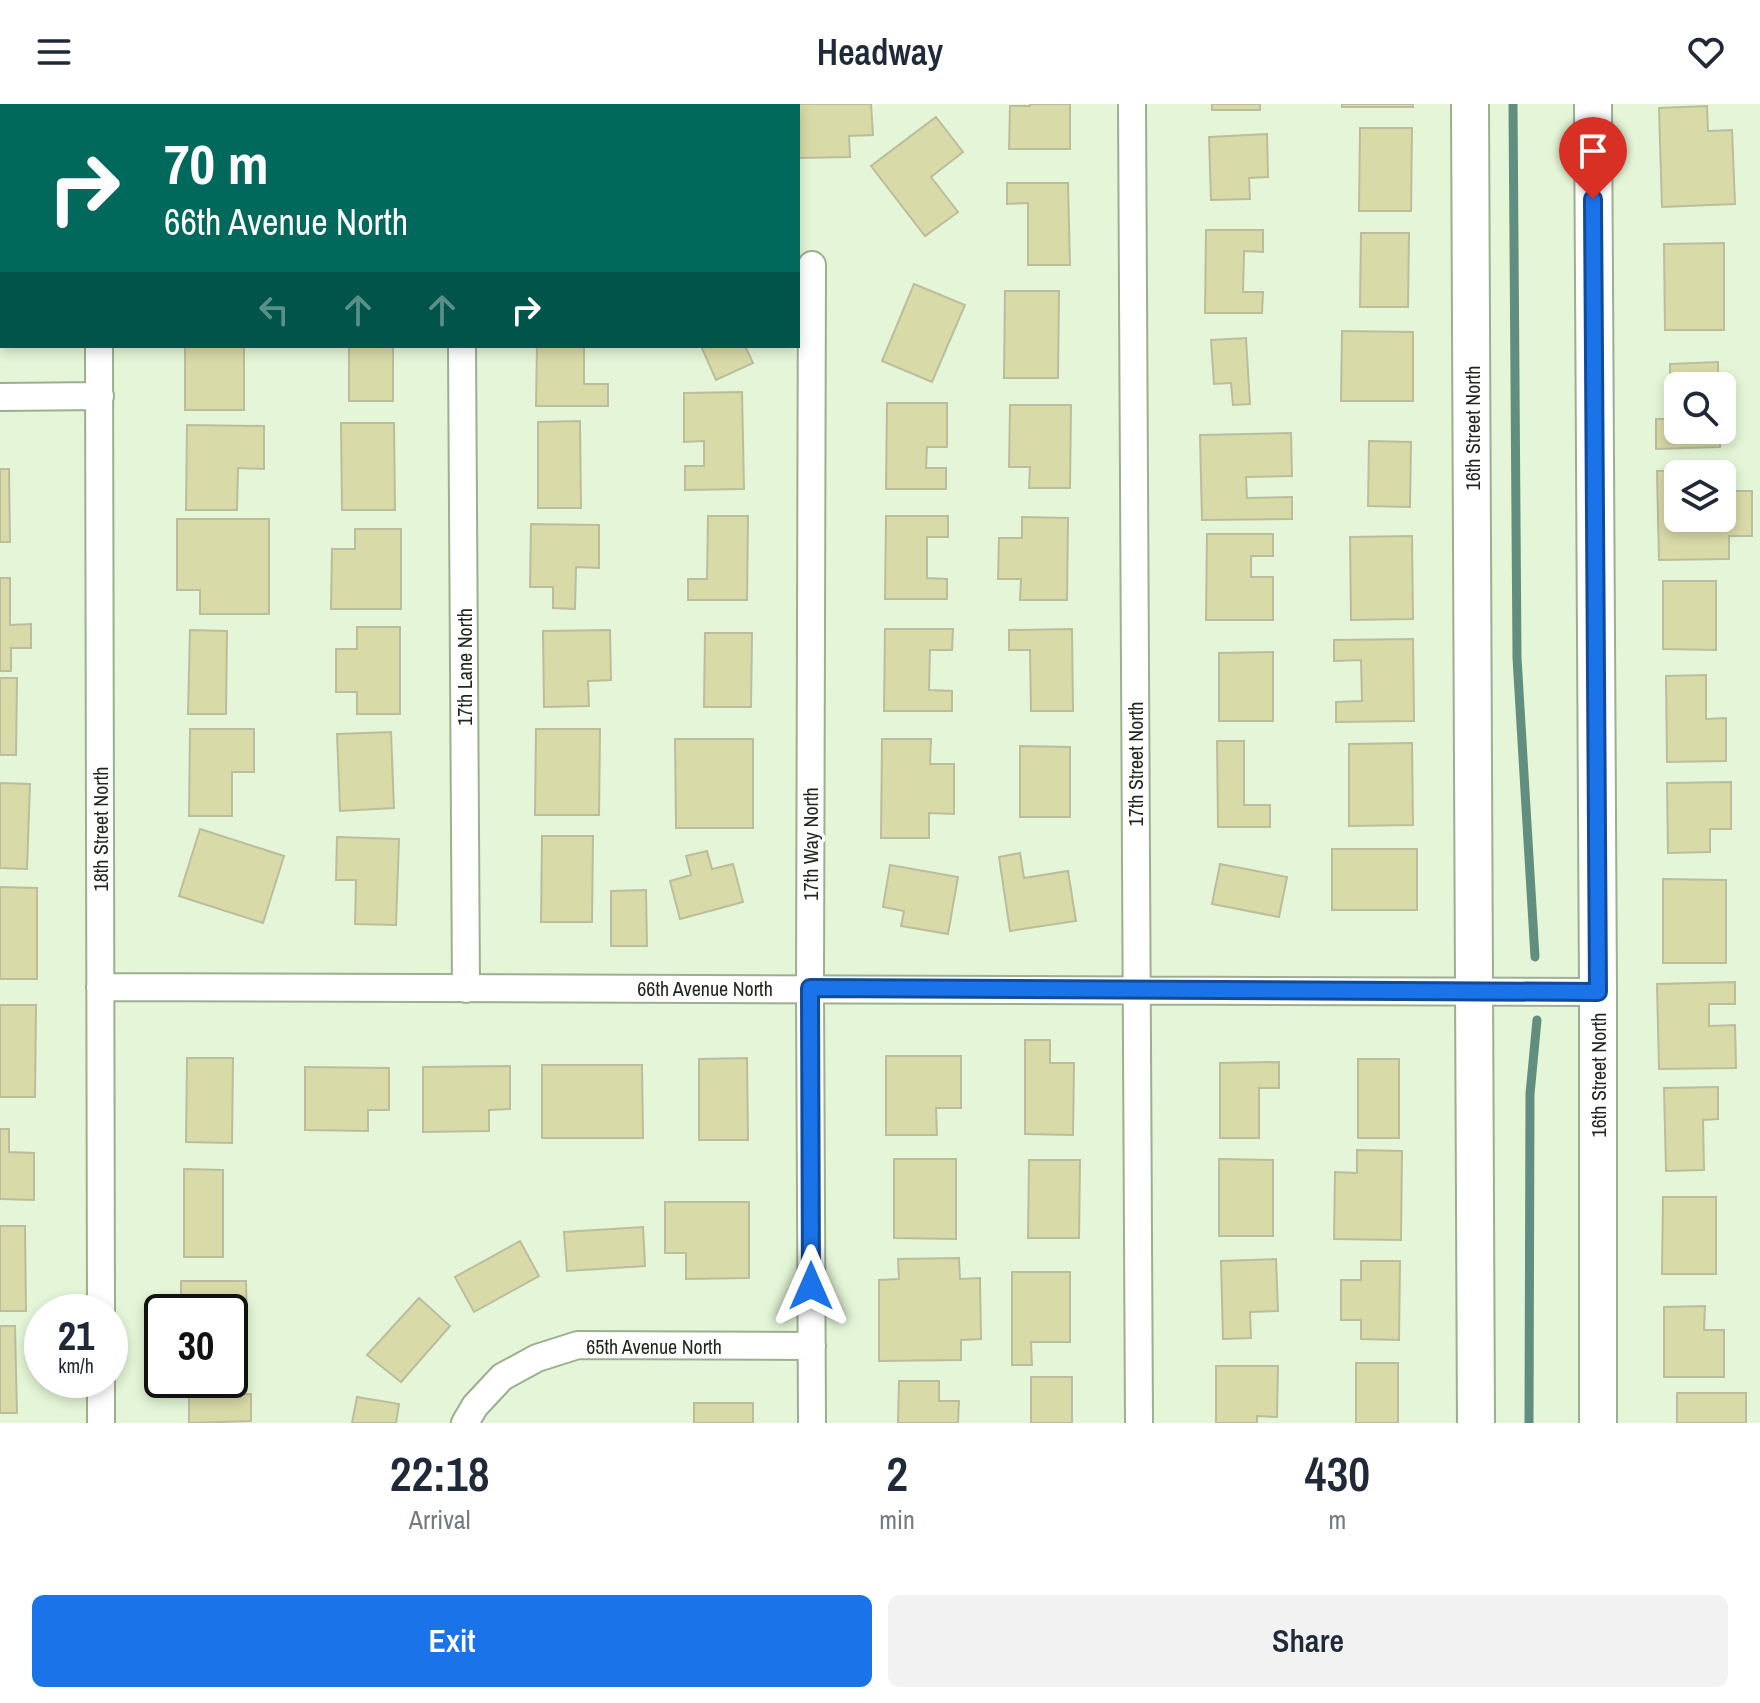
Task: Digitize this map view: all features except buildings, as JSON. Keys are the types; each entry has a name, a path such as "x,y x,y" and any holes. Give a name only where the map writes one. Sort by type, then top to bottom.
{"street":[{"name":"17th Street North","path":"1132,104 1139,1423"},
{"name":"16th Street North","path":"1470,104 1476,1423"},
{"name":"16th Street North","path":"1593,104 1598,1423"},
{"name":"17th Way North","path":"812,265 812,1423"},
{"name":"18th Street North","path":"99,348 101,1294"},
{"name":"17th Lane North","path":"462,348 466,989"},
{"path":"0,397 100,396"},
{"name":"66th Avenue North","path":"100,987 1598,992"},
{"name":"65th Avenue North","path":"465,1423 475,1406 502,1377 537,1358 578,1345 812,1346"},
{"path":"101,1398 101,1423"}],"waterway":[{"path":"1513,104 1517,658 1535,957"},
{"path":"1529,1423 1530,1094 1537,1020"}],"route":[{"path":"811,1286 810,988 1598,992 1593,199"}]}
